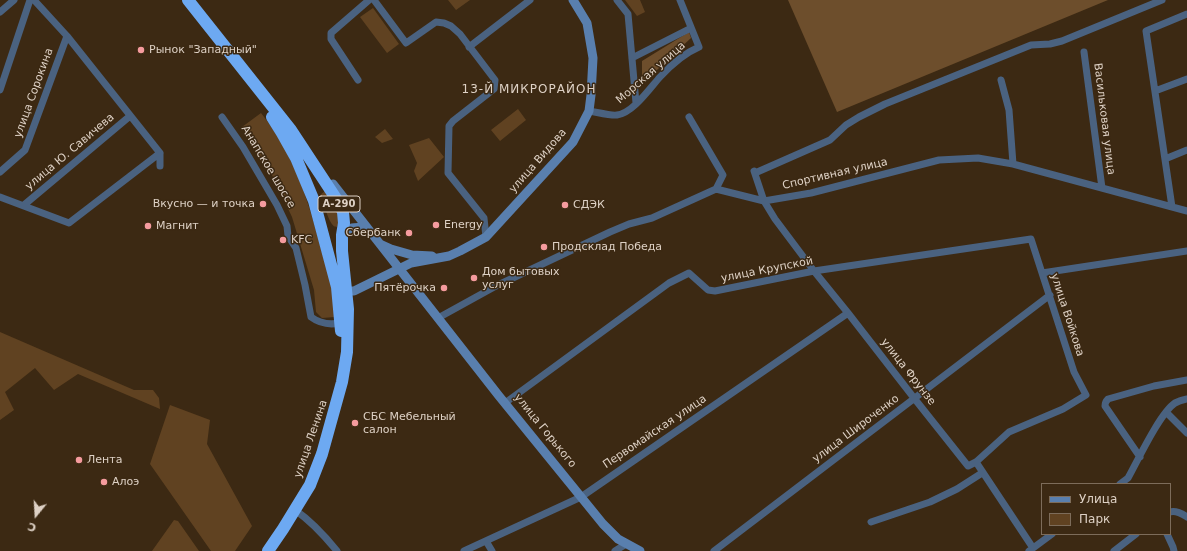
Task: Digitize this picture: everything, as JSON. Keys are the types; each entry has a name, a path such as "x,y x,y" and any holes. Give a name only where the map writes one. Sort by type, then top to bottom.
{"highway":[{"name":"А-290","path":"180,0 250,87 282,133 296,158 314,200 337,287 342,293 348,309 347,352 343,372"},
{"path":"188,0 291,130"},
{"name":"А-290","path":"291,130 343,212 344,223 342,235 342,293 340,323 343,372"},
{"name":"улица Ленина","path":"268,551 310,485 322,454 337,404 343,372"}],"main road":[{"name":"улица Видова","path":"398,267 450,256 486,236 573,142 589,111 592,95 593,58 587,23 573,0"},
{"path":"291,130 398,267"},
{"path":"342,235 348,229 356,227 367,228"},
{"path":"378,243 391,249 412,255 443,257"},
{"path":"342,293 381,272 398,267"},
{"path":"342,293 354,291 363,287 398,267"},
{"name":"улица Горького","path":"398,267 603,524 618,539 640,551"},
{"path":"348,309 354,296 363,287"}],"street":[{"path":"0,12 14,0"},
{"path":"0,90 30,0"},
{"path":"34,0 67,36 160,153 160,166"},
{"path":"358,80 331,39 331,33 369,0"},
{"path":"374,0 406,43 436,22 451,26 470,47 495,80 494,89 453,121 449,126 448,173 484,218 486,236"},
{"path":"470,47 530,0"},
{"path":"617,0 628,14 636,103"},
{"path":"632,58 691,28 680,0"},
{"name":"улица Фрунзе","path":"976,462 968,466 814,272 775,219 764,201 755,172 830,140 835,137 846,125 885,104 1030,45 1050,44 1062,41 1162,0"},
{"path":"1172,207 1146,31 1187,14"},
{"name":"Морская улица","path":"589,111 616,115 625,112 636,103 661,75 689,51 699,47 691,28"},
{"name":"улица Сорокина","path":"0,172 25,150 67,36"},
{"name":"Васильковая улица","path":"1084,52 1102,188"},
{"path":"1155,91 1187,79"},
{"path":"1001,80 1009,110 1013,164"},
{"name":"улица Ю. Савичева","path":"24,206 130,116"},
{"name":"Анапское шоссе","path":"222,117 243,147 277,205 287,226 288,236 296,248 311,317 321,322 330,324 340,323"},
{"path":"438,318 496,286 596,239 629,224 652,218 716,189 723,175 689,117"},
{"path":"1165,158 1187,150"},
{"path":"0,197 69,223 160,153"},
{"name":"Спортивная улица","path":"716,189 764,201 811,193 939,160 978,158 1013,164 1187,211"},
{"name":"улица Крупской","path":"505,403 669,283 689,273 708,290 714,291 814,272 1031,239"},
{"name":"улица Войкова","path":"976,462 1009,432 1063,409 1086,396 1074,372 1031,239"},
{"path":"1042,273 1187,251"},
{"name":"улица Широченко","path":"714,551 1050,295"},
{"name":"Первомайская улица","path":"464,551 581,497 848,313"},
{"path":"1140,457 1105,403 1108,399 1154,386 1187,380"},
{"path":"1130,481 1140,457 1159,421 1175,404 1187,399"},
{"path":"1166,412 1187,433"},
{"path":"976,462 1031,550 1051,535"},
{"path":"871,522 930,502 957,489 982,473"},
{"path":"295,510 325,536 337,551"},
{"path":"1171,512 1183,514 1187,518"},
{"path":"1114,551 1135,535"},
{"path":"1167,535 1174,551"},
{"path":"486,541 492,551"},
{"path":"615,551 626,544"}],"green space":[{"path":"448,0 470,0 456,10"},
{"path":"625,0 640,0 645,12 637,16"},
{"path":"373,8 399,44 387,53 360,17"},
{"path":"518,109 526,120 500,141 491,130"},
{"path":"261,113 282,144 298,176 304,192 333,290 335,317 322,318 316,312 314,290 292,217 271,173 242,127"},
{"path":"385,129 393,139 382,143 375,137"},
{"path":"429,138 444,157 418,181 414,171 417,163 409,145"},
{"path":"325,191 341,215 337,227 334,226 327,215 321,196"},
{"path":"0,332 134,390 153,390 159,398 160,409 78,374 54,390 35,368 5,392 14,410 0,420"},
{"path":"170,405 210,420 207,444 252,526 235,551 211,551 150,464"},
{"path":"174,520 178,521 199,551 152,551"}],"shaded area":[{"path":"788,0 1108,0 837,112"},
{"path":"689,32 691,38 642,84 642,61"}],"place":[{"name":"Рынок \"Западный\"","path":"141,50"},
{"name":"Вкусно — и точка","path":"263,204"},
{"name":"СДЭК","path":"565,205"},
{"name":"Energy","path":"436,225"},
{"name":"Магнит","path":"148,226"},
{"name":"Сбербанк","path":"409,233"},
{"name":"KFC","path":"283,240"},
{"name":"Продсклад Победа","path":"544,247"},
{"name":"Дом бытовых услуг","path":"474,278"},
{"name":"Пятёрочка","path":"444,288"},
{"name":"СБС Мебельный салон","path":"355,423"},
{"name":"Лента","path":"79,460"},
{"name":"Алоэ","path":"104,482"}],"district":[{"name":"13-Й МИКРОРАЙОН","path":"529,90"}]}
